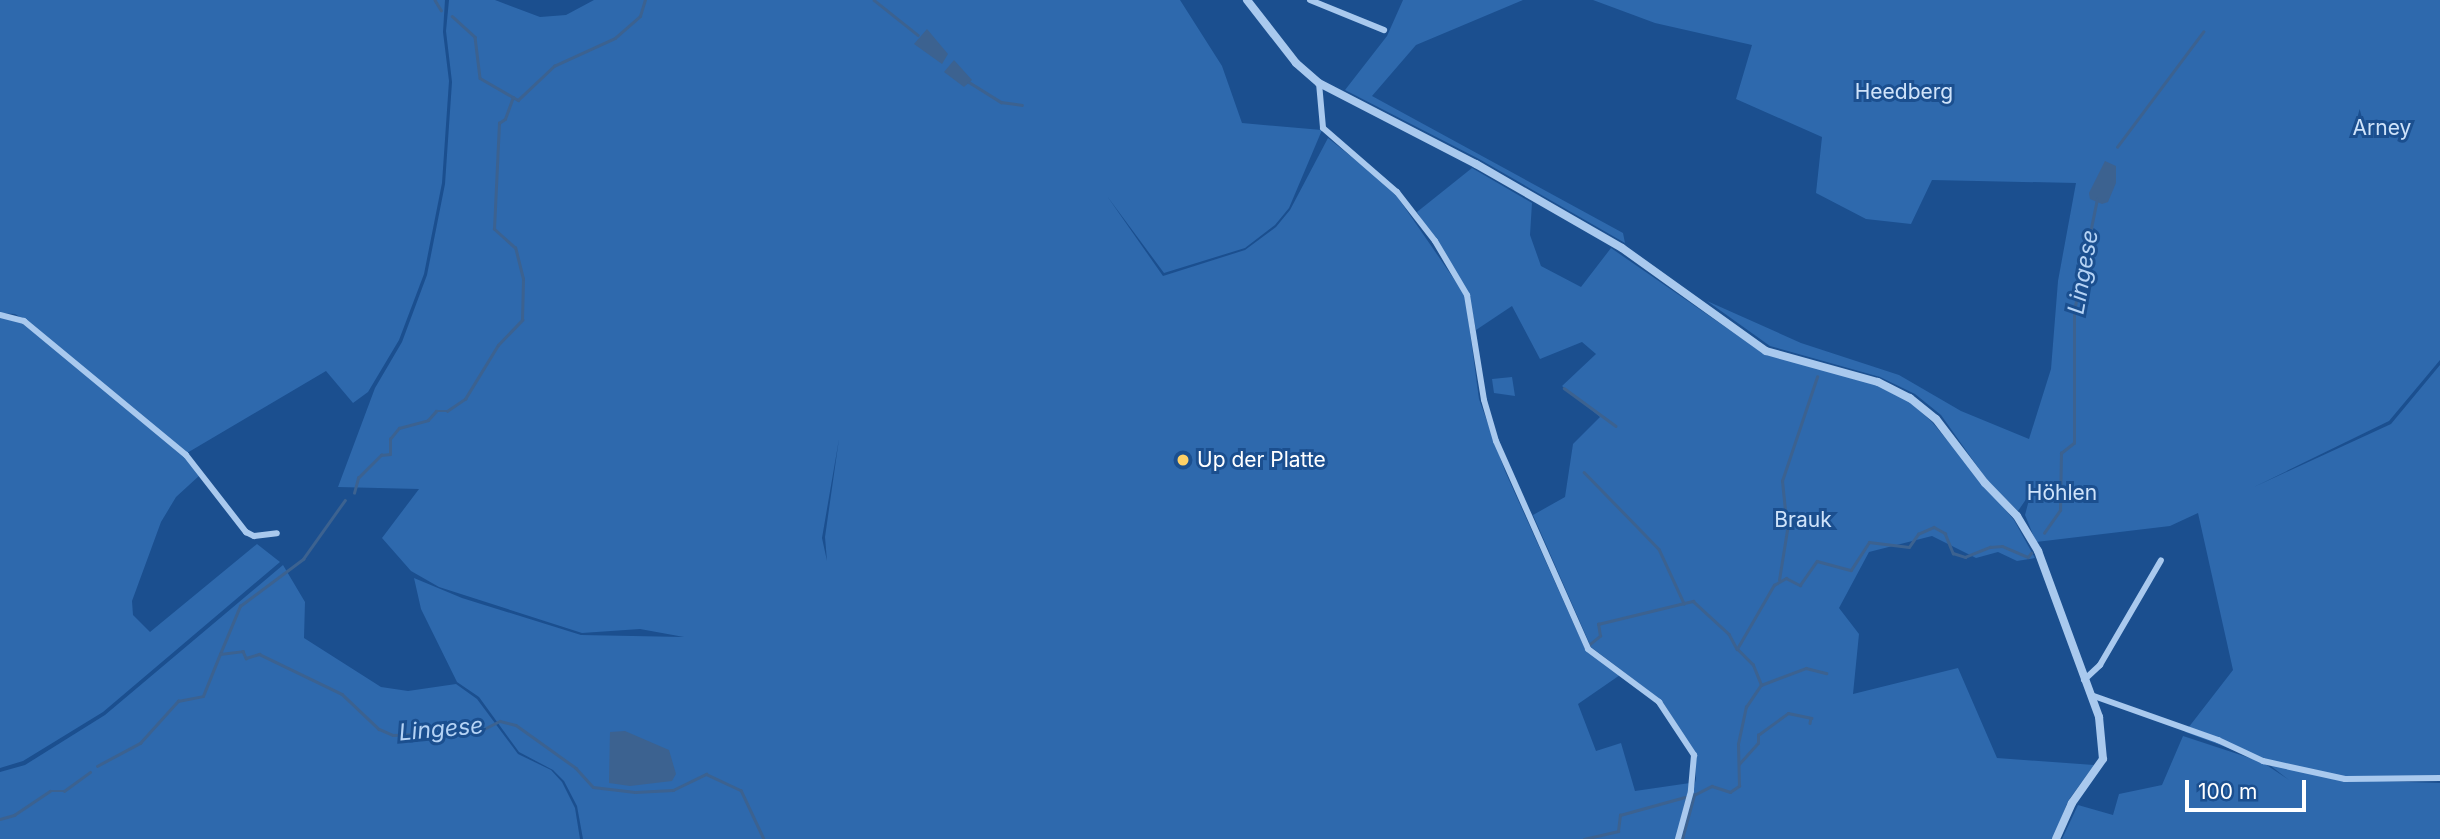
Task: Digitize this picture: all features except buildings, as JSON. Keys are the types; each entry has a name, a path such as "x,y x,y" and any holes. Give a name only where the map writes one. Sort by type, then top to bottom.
{"street":[{"path":"1247,0 1296,63 1319,83 1476,164 1622,248 1766,351 1878,382 1910,398 1936,419 1985,483 2017,516 2038,551 2091,695 2104,740 2103,759 2072,803 2056,839"},
{"path":"1310,0 1384,30"},
{"path":"1319,83 1322,128 1397,192 1435,241 1467,295 1484,400 1496,442 1588,649 1659,702 1694,755 1692,791 1678,839"},
{"path":"0,315 24,321 158,430 186,455 246,532 254,536 277,533"},
{"path":"2084,680 2108,653 2161,560"},
{"path":"2091,695 2218,740 2263,761 2345,779 2440,778"}],"green space":[{"path":"0,0 445,0 443,32 449,81 442,183 424,274 399,340 368,392 353,403 326,371 187,453 25,320 15,314 0,313"},
{"path":"449,0 495,0 540,17 566,15 594,0 1180,0 1222,66 1242,123 1322,130 1289,208 1275,225 1245,248 1164,273 1107,196 1163,276 1245,250 1276,227 1290,210 1328,138 1392,189 1465,295 1479,399 1505,471 1585,649 1620,675 1578,704 1596,751 1621,743 1635,791 1690,783 1676,839 583,839 577,806 564,781 553,770 519,752 479,697 457,682 421,609 414,578 462,598 581,635 684,637 640,629 582,633 439,587 411,571 382,538 419,489 338,487 375,388 402,342 427,275 445,184 452,82 446,31","holes":["839,439 825,537 827,561 822,538"]},
{"path":"1403,0 1523,0 1416,45 1372,96 1623,233 1625,243 1479,159 1345,90 1387,36"},
{"path":"1593,0 2440,0 2440,360 2389,421 2254,487 2391,424 2440,365 2440,778 2345,778 2263,761 2185,732 2233,670 2198,513 2170,526 2036,542 2025,515 2031,492 2018,511 1987,480 1941,415 1915,394 1880,377 1770,346 1707,301 1801,343 1899,375 1961,411 2029,439 2051,369 2058,281 2076,183 1932,180 1911,224 1866,219 1816,193 1822,137 1736,99 1752,45 1655,23"},
{"name":"Brauk","path":"1472,168 1532,203 1530,235 1541,266 1581,287 1611,248 1763,353 1877,384 1908,400 1932,422 2014,520 2035,558 2017,561 1998,552 1976,558 1932,536 1869,552 1839,608 1859,634 1853,694 1958,668 1997,758 2094,765 2068,801 2053,839 1680,839 1696,779 1695,753 1662,701 1591,647 1533,515 1565,497 1573,444 1600,417 1562,386 1596,354 1582,342 1540,359 1512,306 1476,330 1469,295 1417,212"},
{"path":"0,317 22,322 184,456 200,475 176,497 161,522 132,601 133,615 150,632 257,544 280,562 103,712 23,761 0,768"},
{"path":"1512,377 1515,396 1494,393 1492,379"},
{"path":"283,565 305,602 304,638 381,687 408,691 456,684 477,699 518,754 551,770 562,782 575,808 580,839 0,839 0,772 25,765 105,715"},
{"path":"2183,736 2262,762 2289,780 2267,763 2344,780 2440,783 2440,839 2062,839 2078,805 2113,815 2119,794 2162,785"}],"shaded area":[{"path":"927,29 948,54 942,64 914,44"},
{"path":"954,60 972,80 964,87 944,72"},
{"path":"2105,161 2116,166 2116,183 2108,202 2102,204 2090,199 2089,193"},
{"path":"625,731 669,750 676,774 672,781 630,786 609,783 610,732"}],"waterway":[{"path":"435,0 441,10"},
{"path":"354,493 358,478 381,455 390,454 390,439 399,428 428,420 436,411 447,411 465,399 498,345 522,320 523,279 515,248 494,229 499,123 505,119 513,97 518,100 554,66 615,38 640,16 645,0"},
{"path":"874,0 918,35"},
{"path":"452,16 475,37 480,78 513,97"},
{"name":"Lingese","path":"2117,147 2203,32"},
{"path":"969,82 1001,102 1022,105"},
{"name":"Lingese","path":"2044,533 2060,510 2061,453 2074,443 2074,311 2097,199"},
{"path":"1779,580 1787,530 1782,481 1817,377"},
{"path":"1564,388 1616,426"},
{"path":"1584,472 1659,549 1684,603"},
{"path":"220,654 240,606 303,559 345,500"},
{"name":"Lingese","path":"1682,839 1694,795 1712,786 1730,792 1739,786 1738,744 1746,707 1761,685 1753,665 1737,649 1774,585 1786,578 1800,585 1817,561 1851,570 1869,542 1909,547 1918,534 1934,527 1945,533 1953,553 1965,557 1990,547 2002,546 2028,557 2031,553"},
{"path":"1590,644 1600,636 1598,624 1693,601 1729,634 1737,649"},
{"name":"Lingese","path":"97,766 140,743 178,701 203,696 220,654 243,651 246,658 259,654 342,694 379,729 393,735 447,733 469,725 480,731 500,721 516,725 576,768 593,787 635,792 673,790 706,774 741,790 764,839"},
{"path":"1761,685 1806,668 1826,673"},
{"path":"1739,764 1758,743 1758,735 1788,713 1811,718 1810,723"},
{"name":"Lingese","path":"0,819 14,815 50,791 64,791 90,772"},
{"name":"Lingese","path":"1584,839 1618,831 1620,815 1685,797"}],"place":[{"name":"Up der Platte","path":"1183,460"}],"park label":[{"name":"Heedberg","path":"1904,92"},
{"name":"Arney","path":"2382,128"},
{"name":"Höhlen","path":"2062,493"}]}
